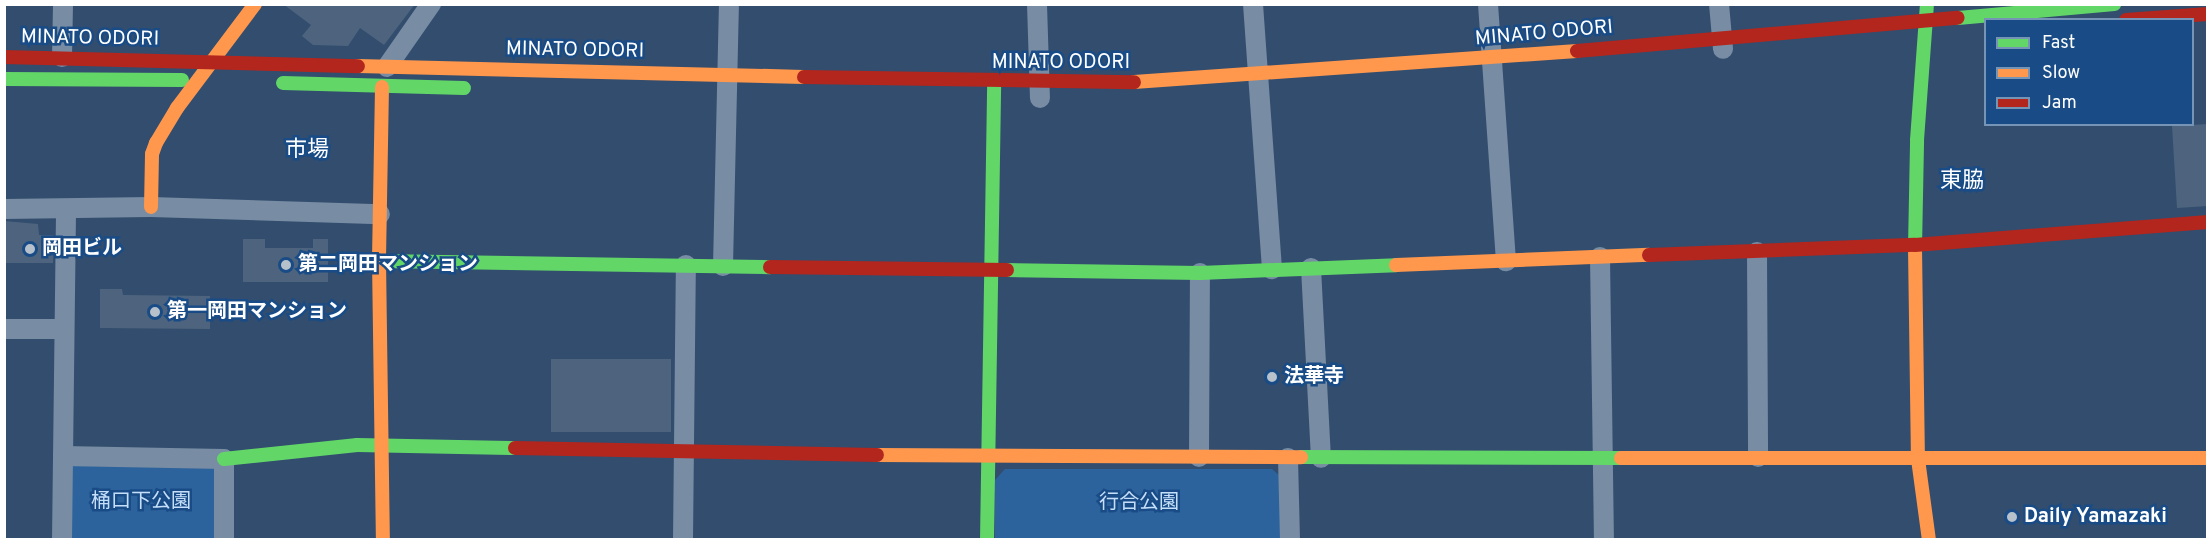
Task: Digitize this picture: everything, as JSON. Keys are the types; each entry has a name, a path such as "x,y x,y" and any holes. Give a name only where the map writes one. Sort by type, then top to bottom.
{"street":[{"path":"62,57 63,4"},
{"path":"151,207 152,154 163,129 255,4"},
{"path":"387,67 431,4"},
{"path":"723,266 729,4"},
{"path":"1037,4 1041,94"},
{"path":"1252,4 1272,269"},
{"path":"1488,4 1489,68 1506,261"},
{"path":"1719,4 1722,45"},
{"name":"MINATO ODORI","path":"1722,45 1926,11 2114,4"},
{"path":"1926,11 1923,34 1915,245 1918,459 1929,540"},
{"path":"2153,18 2208,14"},
{"name":"MINATO ODORI","path":"1236,90 1258,81 1489,68 1722,45 1984,30"},
{"name":"MINATO ODORI","path":"4,57 387,67 727,82 866,93"},
{"name":"MINATO ODORI","path":"679,89 727,82 994,82 1041,94 1149,82 1458,75"},
{"name":"MINATO ODORI","path":"4,79 219,81"},
{"path":"987,540 986,457 994,82"},
{"path":"265,83 477,88"},
{"path":"382,87 379,261 383,540"},
{"path":"4,208 151,207 380,214"},
{"path":"62,540 66,209"},
{"path":"379,261 989,272 1200,273 1915,245 2208,222"},
{"path":"1756,252 1758,457"},
{"path":"1599,257 1604,540"},
{"path":"683,540 682,450 686,265"},
{"path":"1311,268 1322,458"},
{"path":"1199,457 1200,273"},
{"path":"4,329 63,329"},
{"path":"63,456 224,459 382,445 986,457 2208,458"},
{"path":"1288,458 1290,540"},
{"path":"224,459 224,540"}],"green space":[{"name":"桶口下公園","path":"71,465 207,465 216,470 215,539 65,540"},
{"name":"行合公園","path":"1005,469 1272,469 1280,476 1282,539 995,540 995,480"}],"building":[{"path":"283,4 415,4 384,45 360,28 348,46 313,45 302,36 311,25"},
{"path":"2208,124 2208,206 2177,208 2172,126"},
{"name":"岡田ビル","path":"4,221 38,224 39,235 54,235 53,263 4,263"},
{"name":"第二岡田マンション","path":"243,239 265,239 265,248 313,248 313,239 328,239 328,282 243,282"},
{"name":"第一岡田マンション","path":"100,289 122,289 123,295 210,296 210,329 100,328"},
{"path":"551,359 671,359 671,432 551,432"}],"traffic: fast":[{"path":"1915,248 1917,140 1927,4"},
{"path":"1958,18 2114,4"},
{"path":"4,79 182,80"},
{"path":"987,540 994,82"},
{"path":"283,83 464,88"},
{"path":"379,261 770,267"},
{"path":"1007,270 1200,273 1396,265"},
{"path":"224,459 357,445 515,448"},
{"path":"1301,457 1621,458"}],"traffic: slow":[{"path":"151,207 152,154 156,143 177,108 255,4"},
{"path":"1134,82 1577,51"},
{"path":"358,66 804,77"},
{"path":"382,87 379,261 383,540"},
{"path":"1915,248 1918,459 1929,540"},
{"path":"1396,265 1649,255"},
{"path":"877,455 1301,457"},
{"path":"1621,458 2208,458"}],"traffic: jam":[{"path":"2153,18 2208,14"},
{"path":"1577,51 1958,18"},
{"path":"4,57 358,66"},
{"path":"804,77 1134,82"},
{"path":"1649,255 1915,245 2208,222"},
{"path":"770,267 1007,270"},
{"path":"515,448 877,455"}],"place":[{"name":"岡田ビル","path":"30,249"},
{"name":"第二岡田マンション","path":"286,265"},
{"name":"第一岡田マンション","path":"155,312"},
{"name":"法華寺","path":"1272,377"},
{"name":"Daily Yamazaki","path":"2012,517"}],"district":[{"name":"市場","path":"307,151"},
{"name":"東脇","path":"1962,182"}]}
